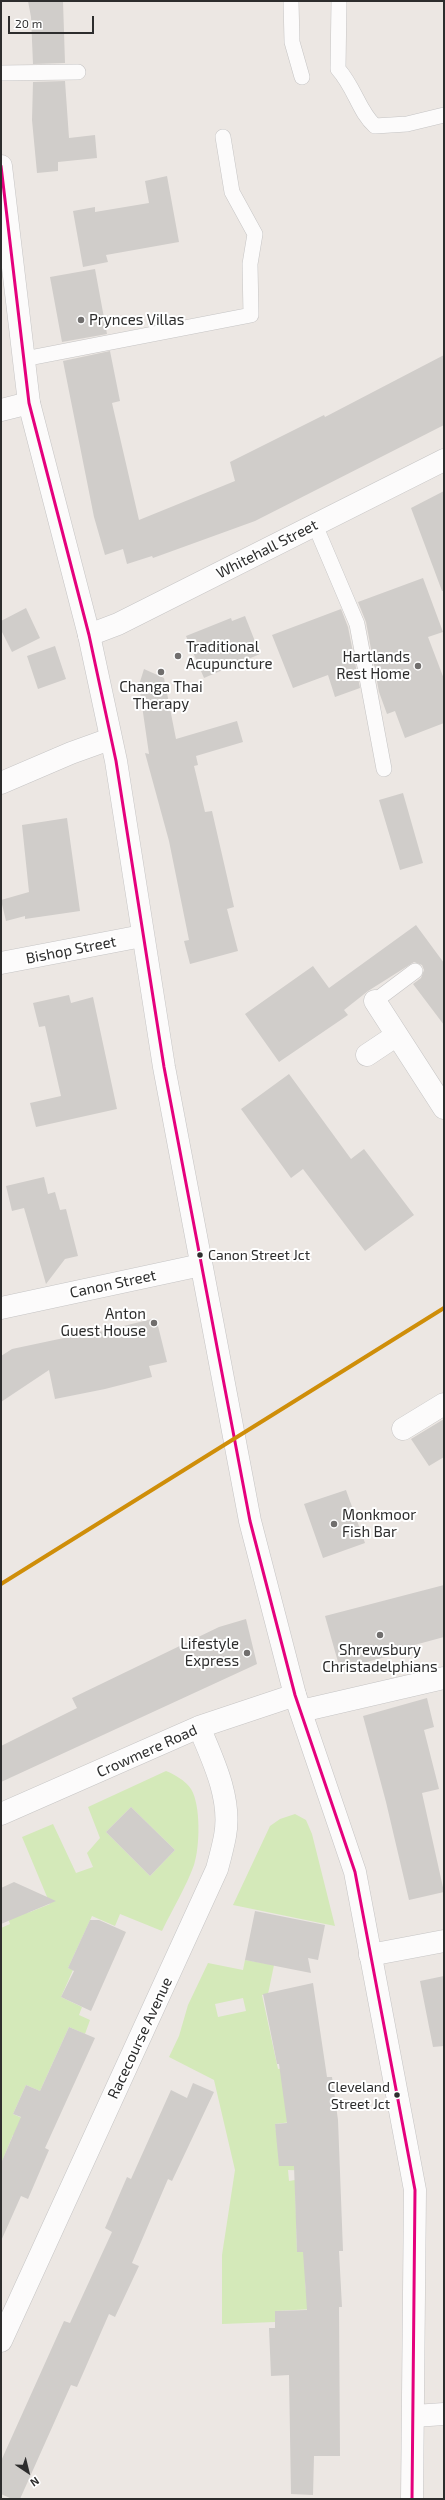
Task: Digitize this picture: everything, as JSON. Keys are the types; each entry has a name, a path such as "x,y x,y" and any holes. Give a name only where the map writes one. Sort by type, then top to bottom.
{"street":[{"path":"1,166 29,403 89,635 110,739 116,761 142,936 223,1386 250,1521 298,1703 355,1872 415,2190 412,2499"},
{"path":"1,410 29,403"},
{"name":"Whitehall Street","path":"89,635 118,624 444,460"},
{"path":"1,783 71,752 110,739"},
{"name":"Bishop Street","path":"1,963 142,936"},
{"path":"375,1001 444,1108"},
{"path":"367,1054 397,1035"},
{"name":"Canon Street","path":"1,1308 202,1266"},
{"path":"403,1429 444,1404"},
{"name":"Crowmere Road","path":"1,1814 199,1727 298,1703 444,1678"},
{"name":"Racecourse Avenue","path":"1,2341 217,1869 226,1835 224,1797 213,1759 199,1727"},
{"path":"370,1955 444,1942"},
{"path":"414,2416 444,2414"}],"lane":[{"path":"291,1 292,42 302,77"},
{"path":"339,1 338,69 350,82 367,119 375,126 407,124 444,115"},
{"path":"1,73 78,72"},
{"path":"24,359 251,315 250,264 255,234 232,192 223,137"},
{"path":"315,525 357,624 384,769"},
{"path":"375,1001 415,971"}],"green space":[{"path":"166,1771 169,1772 186,1783 191,1789 197,1805 198,1837 196,1857 187,1882 162,1931 120,1914 115,1926 92,1916 68,1968 73,1970 61,1997 82,2007 79,2015 90,2020 85,2034 69,2027 40,2091 26,2085 13,2114 42,2127 33,2143 13,2135 2,2161 1,1928 10,1924 7,1916 30,1912 50,1904 22,1837 53,1824 76,1873 93,1867 87,1853 100,1838 88,1807","holes":["131,1807 175,1850 150,1876 106,1832"]},
{"path":"295,1814 306,1820 312,1834 335,1926 233,1905 270,1826 280,1819"},
{"path":"245,1960 274,1965 268,1994 262,1995 278,2069 304,2064 291,2122 275,2124 277,2138 315,2171 288,2170 289,2181 295,2180 297,2252 307,2252 305,2282 307,2296 313,2309 275,2311 275,2322 222,2324 222,2255 235,2170 214,2080 169,2057 179,2036 188,2005 208,1963 243,1970","holes":["243,1998 246,2011 218,2017 215,2004"]}],"building":[{"path":"28,1 63,1 65,63 33,64 31,17"},
{"path":"65,81 69,138 95,135 97,158 58,162 58,171 37,173 32,120 33,82"},
{"path":"167,176 179,242 106,255 108,262 83,267 73,211 95,207 95,212 149,203 145,181"},
{"path":"95,269 107,334 62,342 50,277"},
{"path":"110,351 120,401 112,403 139,520 235,481 230,462 324,415 325,417 444,355 444,425 255,521 153,558 152,556 127,564 123,549 105,555 94,517 63,361"},
{"path":"444,491 444,591 442,591 411,508"},
{"name":"Hartlands Rest Home","path":"423,578 443,632 428,637 444,679 444,723 405,738 395,711 387,714 379,692 366,622 358,602"},
{"path":"26,608 40,638 12,652 1,630 1,621"},
{"path":"341,609 348,627 360,688 335,697 328,675 293,688 272,635"},
{"path":"245,616 260,654 204,678 186,636 231,618 232,621"},
{"path":"55,646 66,679 38,689 27,656"},
{"path":"144,669 164,678 176,739 237,721 243,742 196,756 198,765 194,766 205,812 212,811 234,907 227,909 238,951 190,964 184,941 189,940 169,841 145,753 149,754 139,685"},
{"path":"403,793 423,863 400,870 379,800"},
{"path":"67,818 80,911 25,919 25,916 6,921 1,900 29,892 22,825"},
{"path":"416,925 444,963 444,1025 413,984 421,978 424,970 422,965 414,962 368,991 344,1010 348,1015 279,1062 245,1014 313,966 329,988"},
{"path":"69,995 71,1003 93,997 117,1109 36,1127 30,1103 61,1096 45,1026 39,1027 33,1003"},
{"path":"289,1074 351,1159 364,1149 414,1215 365,1251 303,1169 291,1178 241,1109"},
{"path":"44,1177 48,1194 55,1192 60,1210 66,1209 78,1256 65,1259 46,1284 24,1208 12,1211 6,1186"},
{"path":"156,1318 167,1362 149,1366 152,1377 105,1389 55,1399 49,1370 1,1402 1,1356 12,1349 78,1335 79,1337"},
{"path":"444,1419 444,1457 429,1466 411,1439"},
{"name":"Monkmoor Fish Bar","path":"346,1490 365,1543 323,1558 304,1504"},
{"name":"Shrewsbury Christadelphians","path":"444,1585 444,1637 396,1650 397,1654 340,1669 325,1616"},
{"path":"246,1619 257,1664 1,1782 1,1746 77,1708 72,1698 219,1627"},
{"path":"427,1698 434,1727 424,1730 439,1789 422,1793 444,1892 409,1900 386,1802 363,1716"},
{"path":"131,1807 175,1850 150,1876 106,1832"},
{"path":"14,1882 56,1901 1,1924 1,1888"},
{"path":"255,1911 325,1925 318,1960 308,1958 311,1973 245,1960"},
{"path":"90,1920 99,1920 126,1932 91,2011 61,1997 74,1971 68,1968"},
{"path":"444,1976 444,2046 433,2047 420,1981"},
{"path":"313,1983 327,2077 332,2077 338,2120 343,2251 339,2251 342,2307 339,2307 340,2456 314,2456 313,2495 291,2494 289,2375 271,2376 269,2328 275,2328 275,2311 307,2310 303,2252 297,2252 294,2166 279,2166 275,2124 287,2123 279,2064 277,2064 263,1994"},
{"path":"69,2027 95,2038 45,2148 49,2150 28,2199 21,2196 1,2241 1,2163 21,2117 13,2114 26,2085 40,2091"},
{"path":"193,2083 214,2092 172,2181 168,2179 132,2263 139,2266 115,2317 109,2314 77,2387 71,2385 20,2499 12,2499 1,2494 1,2461 64,2321 70,2323 112,2232 105,2228 127,2177 131,2179 171,2090 187,2098"}],"transit line":[{"path":"1,166 29,403 89,635 116,761 164,1067 250,1521 295,1695 355,1872 415,2190 412,2499"},
{"path":"1,1584 444,1308"}],"place":[{"name":"Prynces Villas","path":"81,320"},
{"name":"Traditional Acupuncture","path":"178,656"},
{"name":"Hartlands Rest Home","path":"418,666"},
{"name":"Changa Thai Therapy","path":"161,672"},
{"name":"Canon Street Jct","path":"200,1255"},
{"name":"Anton Guest House","path":"154,1323"},
{"name":"Monkmoor Fish Bar","path":"334,1524"},
{"name":"Shrewsbury Christadelphians","path":"380,1635"},
{"name":"Lifestyle Express","path":"247,1653"},
{"name":"Cleveland Street Jct","path":"397,2095"}]}
